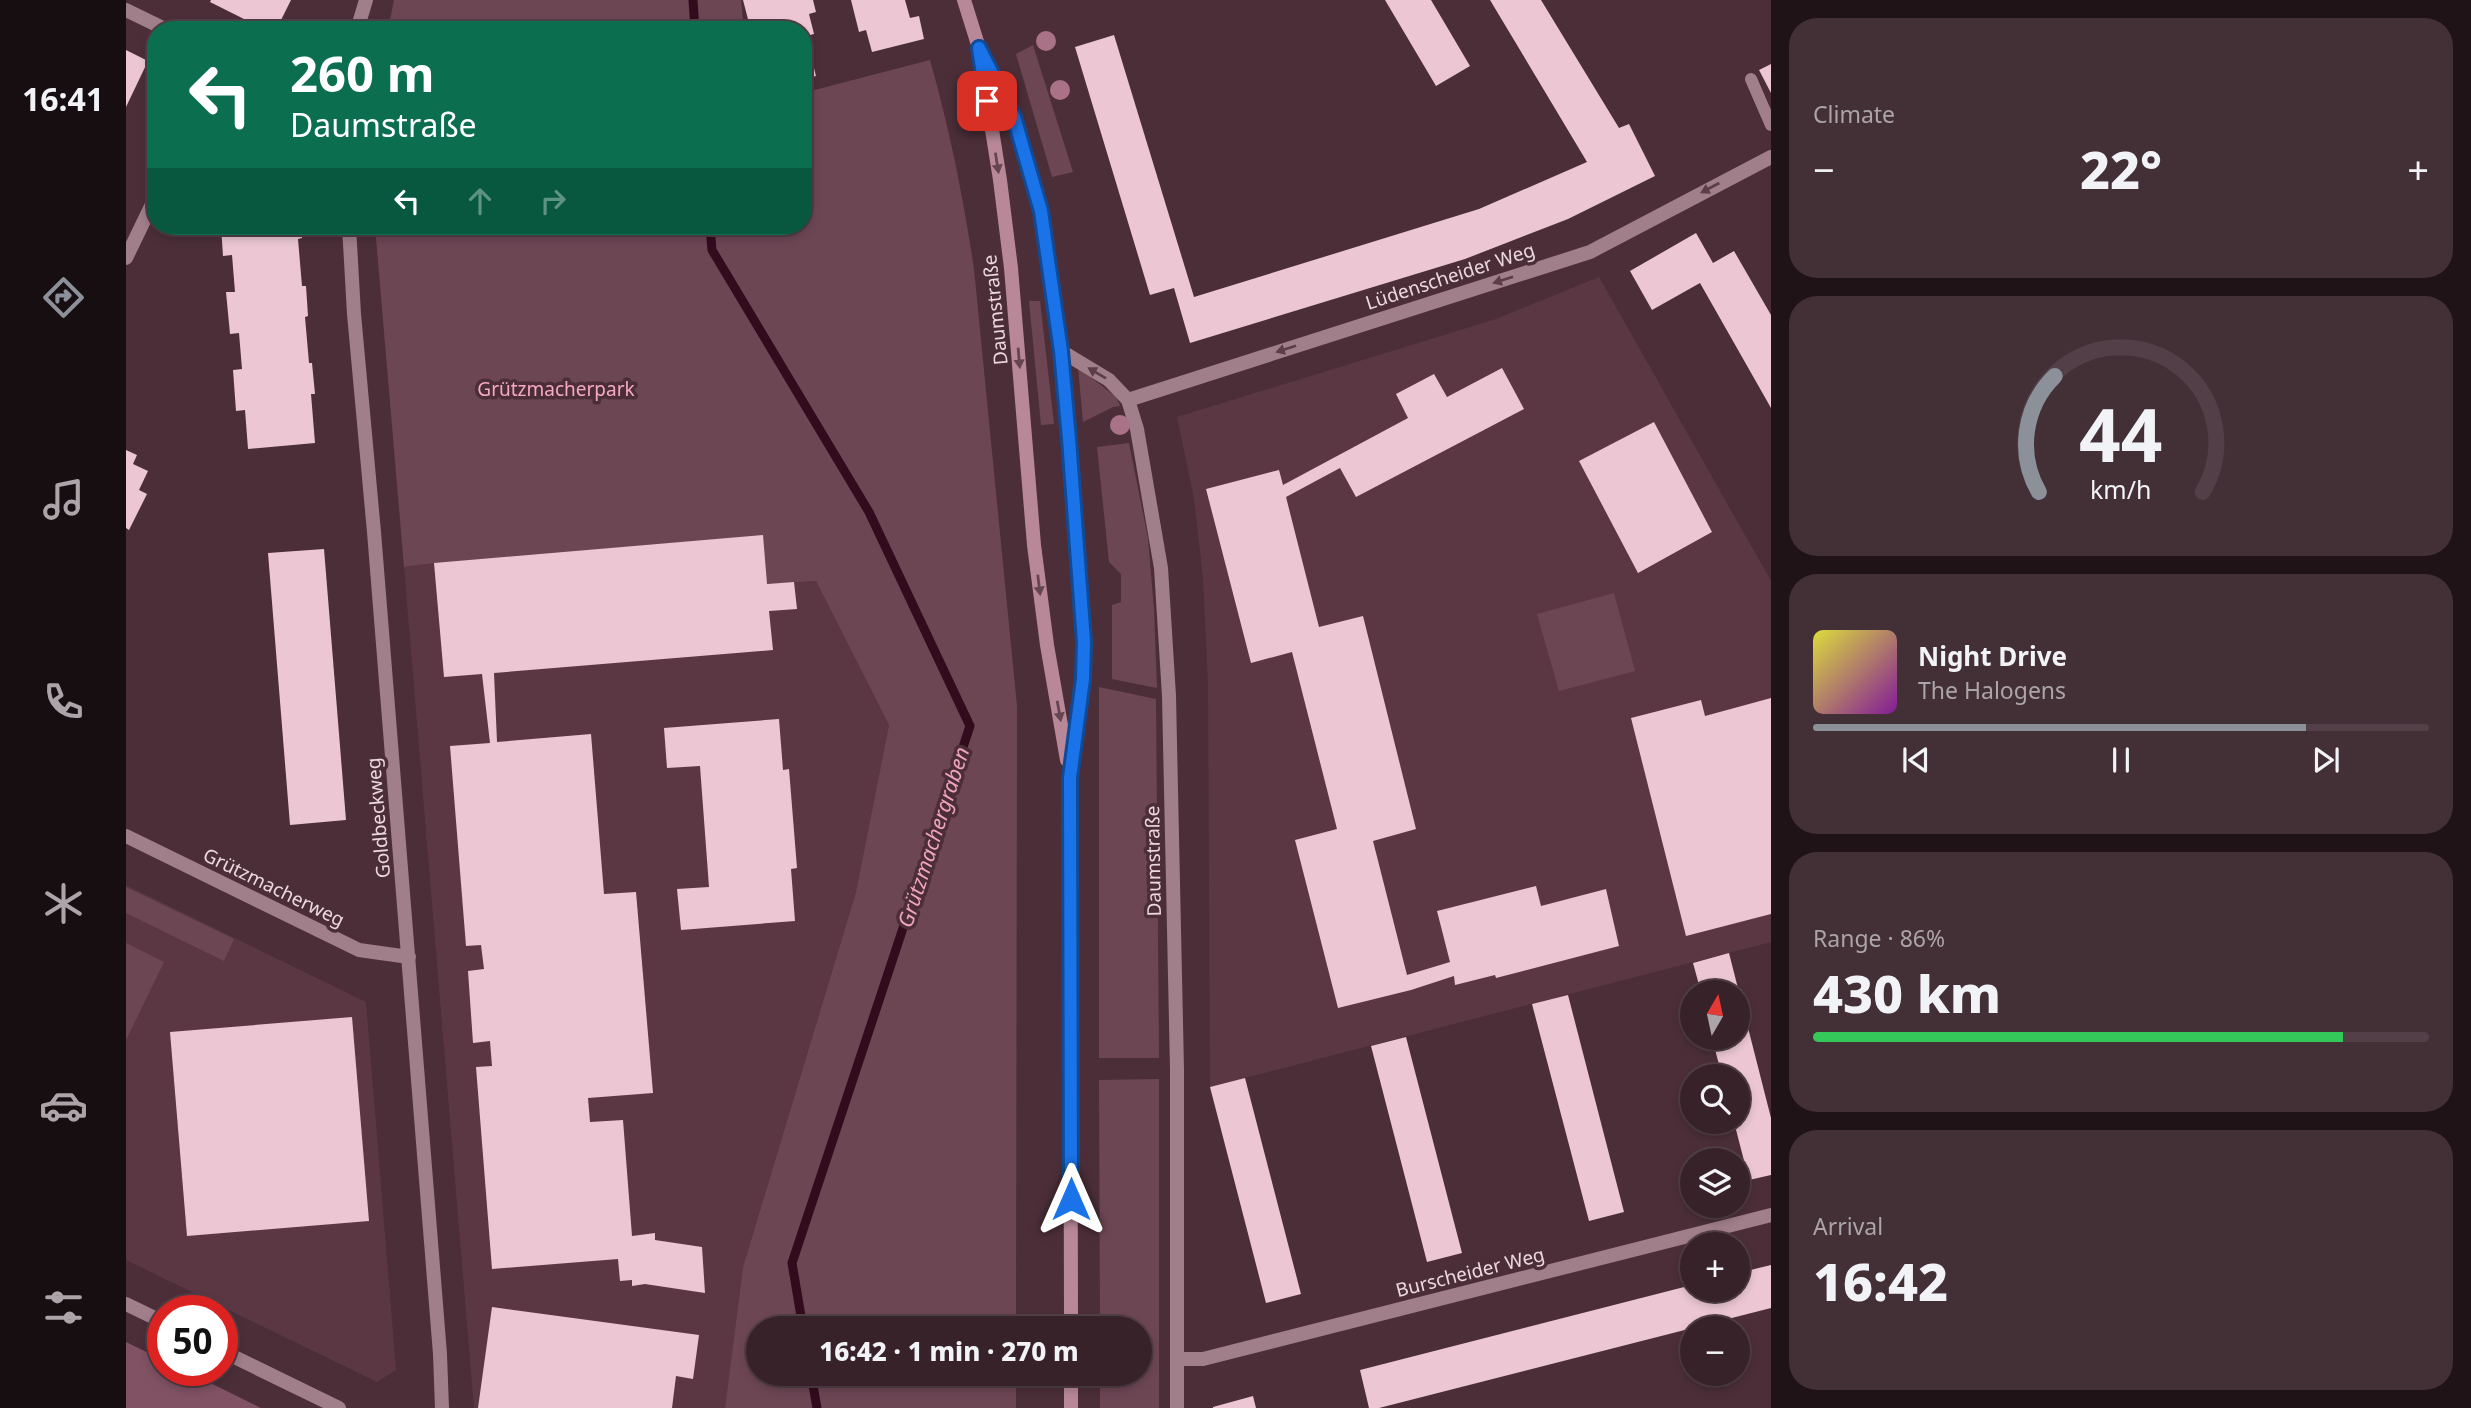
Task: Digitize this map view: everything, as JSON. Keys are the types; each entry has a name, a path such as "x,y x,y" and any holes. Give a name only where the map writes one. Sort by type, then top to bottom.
{"main road":[{"name":"Daumstraße","path":"964,0 979,48 1011,268 1034,545 1047,645 1070,778"},
{"name":"Daumstraße","path":"979,48 1014,117 1041,211 1061,351 1084,642 1083,679 1070,778 1071,1316"},
{"path":"1071,1386 1071,1408"}],"street":[{"path":"360,21 366,0"},
{"path":"126,10 149,21"},
{"name":"Lüdenscheider Weg","path":"1128,400 1590,252 1771,157"},
{"path":"126,258 147,215"},
{"name":"Goldbeckweg","path":"350,235 409,957 442,1408"},
{"path":"1061,351 1109,380 1128,400"},
{"name":"Daumstraße","path":"1128,400 1137,429 1161,568 1169,696 1177,1069 1177,1408"},
{"name":"Grützmacherweg","path":"126,836 359,950 409,957"},
{"name":"Burscheider Weg","path":"1177,1359 1203,1359 1771,1215"},
{"path":"126,1304 147,1314"},
{"path":"238,1359 339,1408"}],"lane":[{"path":"1751,79 1771,125"}],"shaded area":[{"path":"1599,277 1771,581 1771,942 1210,1087 1208,685 1203,578 1194,498 1177,417 1496,319"},
{"path":"434,563 767,584 816,581 889,725 856,892 743,1267 725,1408 474,1408 404,567"},
{"path":"126,885 366,1002 396,1370 377,1382 238,1314 238,1295 198,1295 126,1260"},
{"path":"126,1342 147,1352 147,1386 216,1386 261,1408 126,1408"}],"green space":[{"path":"394,0 741,0 743,21 390,21"},
{"path":"1033,45 1073,172 1052,177 1016,54"},
{"name":"Grützmacherpark","path":"930,60 955,164 974,269 1017,706 1016,1316 746,1316 746,1386 1016,1386 1016,1408 725,1408 743,1267 856,892 889,725 816,581 767,584 434,563 404,567 376,235 812,235 812,91"},
{"path":"1029,301 1040,301 1054,424 1041,425"},
{"path":"1078,367 1116,397 1120,406 1083,422"},
{"path":"1129,443 1148,538 1157,688 1112,679 1112,605 1121,602 1121,574 1109,562 1097,447"},
{"path":"1614,593 1635,671 1559,691 1537,614"},
{"path":"1099,687 1156,699 1159,1058 1099,1058"},
{"path":"126,887 234,939 224,961 126,913"},
{"path":"126,943 164,962 126,1040"},
{"path":"1159,1079 1159,1408 1100,1408 1100,1386 1152,1386 1152,1316 1100,1316 1099,1080"}],"building":[{"path":"291,0 280,21 248,21 210,2"},
{"path":"743,0 813,0 816,12 809,14 811,21 748,21"},
{"path":"851,0 905,0 910,18 919,16 924,39 872,52 866,30 859,32"},
{"path":"1385,0 1431,0 1470,66 1436,86"},
{"path":"1490,0 1541,0 1619,128 1629,124 1655,176 1568,219 1465,259 1190,343 1174,288 1150,295 1075,47 1114,35 1194,297 1479,209 1587,162"},
{"path":"126,50 147,60 147,63 126,107"},
{"path":"812,60 816,76 812,77"},
{"path":"1771,64 1771,93 1759,70"},
{"path":"1696,233 1713,263 1734,251 1771,315 1771,408 1700,283 1652,310 1630,271"},
{"path":"222,235 302,235 302,238 298,239 302,286 306,286 308,316 305,317 315,394 311,394 315,443 248,449 245,410 236,411 233,370 242,369 239,333 230,334 226,292 235,292 232,255 223,256"},
{"path":"1502,368 1524,409 1356,497 1340,468 1286,497 1319,627 1363,616 1416,829 1373,841 1407,975 1450,962 1437,911 1536,886 1541,906 1606,889 1619,946 1496,978 1495,975 1455,985 1454,976 1338,1008 1295,840 1337,829 1292,652 1251,663 1206,489 1279,470 1283,485 1408,418 1396,394 1434,374 1447,397"},
{"path":"1654,422 1712,532 1638,573 1579,461"},
{"path":"126,450 137,455 133,464 148,471 139,490 147,494 129,530 126,528"},
{"path":"763,535 767,584 794,582 797,609 769,611 773,650 494,673 497,742 591,734 604,894 636,892 653,1093 588,1098 590,1122 623,1120 632,1236 655,1233 655,1240 702,1247 705,1293 645,1284 632,1286 632,1280 620,1281 618,1259 492,1269 476,1067 492,1066 490,1041 473,1043 468,971 484,969 481,945 466,946 450,746 490,743 482,674 444,677 434,563"},
{"path":"324,549 346,820 290,825 268,553"},
{"path":"1771,698 1771,914 1686,936 1631,718 1701,700 1705,716"},
{"path":"779,719 783,770 789,769 797,868 791,869 795,921 681,930 677,889 709,887 700,766 667,768 664,728"},
{"path":"1729,953 1736,980 1698,980 1693,963"},
{"path":"1568,995 1624,1212 1589,1221 1532,1004"},
{"path":"352,1017 369,1221 187,1236 170,1032"},
{"path":"1750,1036 1771,1118 1771,1175 1750,1180 1750,1148 1741,1148 1737,1134 1750,1134 1750,1064 1719,1064 1715,1050 1750,1050"},
{"path":"1406,1037 1462,1253 1427,1262 1371,1046"},
{"path":"1245,1078 1301,1294 1266,1303 1210,1087"},
{"path":"1771,1265 1771,1308 1740,1316 1680,1316 1680,1331 1379,1408 1369,1408 1360,1370 1680,1288 1680,1302 1750,1302 1750,1270"},
{"path":"492,1307 699,1335 693,1379 676,1376 672,1408 478,1408"},
{"path":"1253,1396 1256,1408 1213,1408 1213,1407"}],"waterway":[{"name":"Grützmachergraben","path":"693,0 694,21"},
{"name":"Grützmachergraben","path":"711,235 712,250 869,512 970,726 792,1263 801,1316"},
{"name":"Grützmachergraben","path":"813,1386 817,1408"}],"route":[{"path":"987,101 979,48 1014,117 1041,211 1061,351 1069,439 1084,642 1083,679 1070,778 1071,1199"}]}
